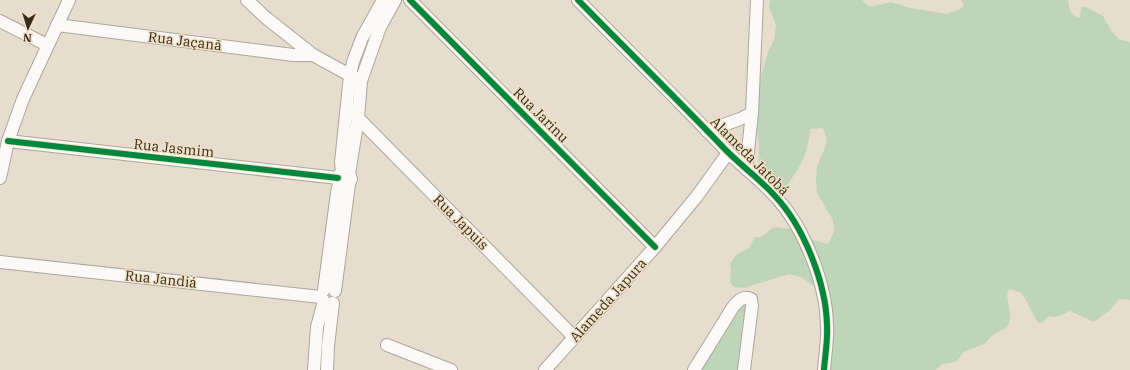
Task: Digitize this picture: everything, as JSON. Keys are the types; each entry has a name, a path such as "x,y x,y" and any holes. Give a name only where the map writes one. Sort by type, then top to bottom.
{"street":[{"path":"0,178 8,141 23,99 69,0"},
{"path":"247,0 265,17 313,55 361,81"},
{"path":"344,178 341,162 350,75 362,38 383,0"},
{"path":"327,370 327,296 344,178 358,118 361,81 380,28 395,0"},
{"name":"Rua Jarinu","path":"410,0 655,247"},
{"name":"Alameda Jatobá","path":"578,0 728,153 775,196 792,218 806,244 819,276 824,298 827,325 824,370"},
{"path":"746,169 752,113 758,0"},
{"path":"0,21 48,46"},
{"name":"Rua Jaçanã","path":"57,25 293,55 313,55"},
{"name":"Rua Japuis","path":"347,110 358,118 574,337"},
{"path":"707,131 752,113"},
{"name":"Rua Jasmim","path":"8,141 344,178"},
{"name":"Alameda Japura","path":"545,370 655,247 697,196 728,153"},
{"name":"Rua Jandiá","path":"0,262 327,296"},
{"path":"314,370 317,327 327,296"},
{"path":"694,370 733,307 742,298 748,297 752,302 744,370"},
{"path":"387,345 451,370"}],"green space":[{"path":"770,0 862,0 870,7 891,2 910,8 947,14 962,8 964,5 961,0 1068,0 1069,8 1075,17 1080,17 1081,8 1084,6 1103,16 1112,32 1119,39 1130,42 1130,300 1119,299 1110,310 1094,322 1070,311 1056,317 1049,316 1042,323 1038,323 1020,292 1009,289 1007,295 1010,314 1009,324 1006,328 994,334 984,344 964,352 956,362 942,364 936,370 825,370 826,330 817,288 801,277 789,274 744,288 734,287 730,282 730,264 736,255 749,248 755,237 761,237 774,227 791,229 803,237 828,244 834,232 833,220 817,193 817,165 827,141 823,128 810,129 807,148 801,163 782,192 779,193 764,177 759,165 758,135 751,112 768,52 774,40 776,25 769,7"},
{"path":"740,301 749,304 743,370 702,370 737,304"}],"cycle path":[{"path":"410,0 655,247"},
{"path":"578,0 727,151 775,196 786,209 804,239 812,256 823,291 827,331 824,370"},
{"path":"8,141 338,178"}]}
